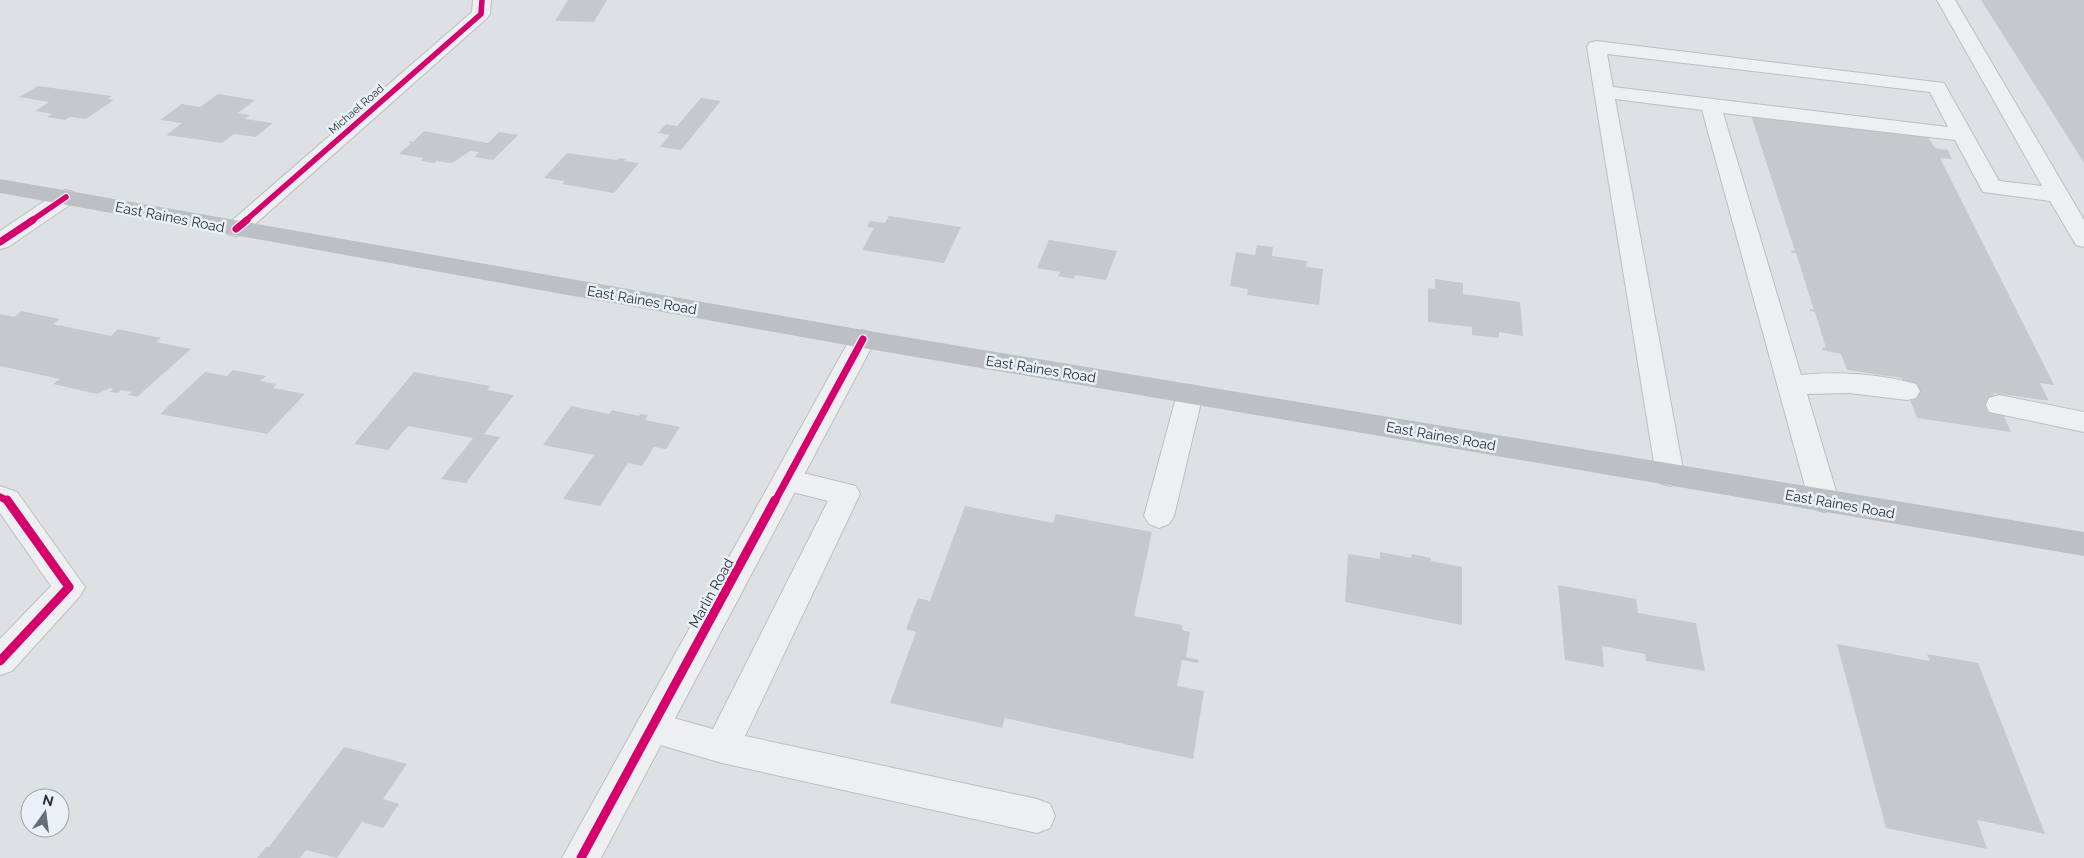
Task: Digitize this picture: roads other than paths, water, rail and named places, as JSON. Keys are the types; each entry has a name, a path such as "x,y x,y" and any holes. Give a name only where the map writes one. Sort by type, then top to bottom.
{"main road":[{"name":"East Raines Road","path":"0,186 863,339 2084,544"}],"street":[{"name":"Michael Road","path":"236,229 481,14 482,0"},
{"path":"1946,0 2084,240"},
{"path":"1670,475 1596,47 1937,87 1991,188 2059,196"},
{"path":"1603,92 1963,138"},
{"path":"1711,105 1824,501"},
{"path":"0,242 66,197"},
{"name":"Marlin Road","path":"580,858 863,339"},
{"path":"1791,386 1822,382 1849,382 1907,390"},
{"path":"1159,516 1190,394"},
{"path":"1999,405 2068,417 2084,422"},
{"path":"722,746 846,494 787,480"},
{"path":"0,497 7,500 69,587 0,661"},
{"path":"652,728 722,746 1038,816"}]}
